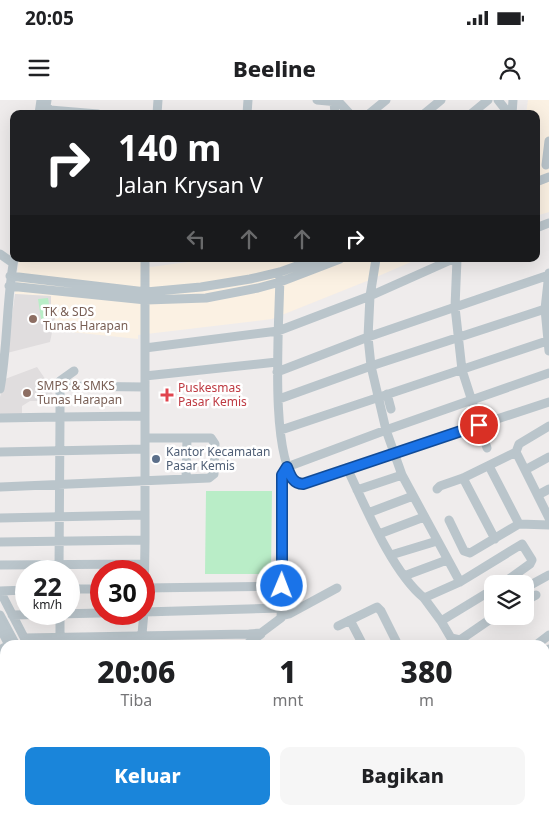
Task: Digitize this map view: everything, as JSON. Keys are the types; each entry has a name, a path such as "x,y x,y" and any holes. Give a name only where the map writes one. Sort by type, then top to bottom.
{"street":[{"path":"318,100 336,101 346,110"},
{"path":"374,110 386,100"},
{"path":"429,110 441,100"},
{"path":"476,110 488,100"},
{"path":"498,100 507,110"},
{"path":"547,165 549,140"},
{"path":"0,389 10,281 14,262"},
{"path":"144,560 146,481 144,416 146,348 145,262"},
{"path":"146,296 280,272 308,262"},
{"path":"10,281 146,296 206,298 280,282 332,262"},
{"path":"376,262 370,296 368,337 371,366 382,396 386,430 402,475 460,582"},
{"path":"146,348 278,331 370,296 446,262"},
{"path":"457,262 455,307 462,370 487,448"},
{"path":"280,272 277,367 281,448 294,481 301,484 314,481 347,468 549,402"},
{"path":"145,376 277,367 549,274 546,309 549,351"},
{"path":"279,399 371,366 546,309"},
{"path":"281,430 547,341"},
{"path":"58,385 74,371"},
{"path":"253,640 276,623 281,612 282,475 287,467 549,373"},
{"path":"58,385 145,386"},
{"path":"58,385 60,417 59,560"},
{"path":"382,396 391,409"},
{"path":"0,418 144,416"},
{"path":"436,490 440,486 463,478 516,452 519,444 549,426"},
{"path":"0,487 209,478 214,474 216,446 211,438 145,438"},
{"path":"186,479 187,438"},
{"path":"0,452 145,449"},
{"path":"516,452 549,518"},
{"path":"525,470 549,457"},
{"path":"489,466 519,524"},
{"path":"347,468 391,556 408,583 424,598 451,638 460,640 484,624"},
{"path":"357,490 402,475"},
{"path":"463,478 495,539"},
{"path":"538,495 549,489"},
{"path":"368,513 413,496"},
{"path":"0,518 145,515"},
{"path":"379,534 424,517"},
{"path":"448,520 466,552 472,553 519,524 549,525"},
{"path":"0,542 145,540"},
{"path":"391,556 437,541"},
{"path":"424,598 460,582 522,544 532,560 530,564 515,575"},
{"path":"404,576 447,560"},
{"path":"0,565 15,566"},
{"path":"534,583 549,574"},
{"path":"155,588 282,586"},
{"path":"155,612 281,612 289,614 337,588"},
{"path":"15,590 0,591 25,640"},
{"path":"441,621 484,595"},
{"path":"338,626 375,606 378,607 395,640"},
{"path":"0,615 13,640"},
{"path":"350,620 360,640"},
{"path":"60,625 60,638"},
{"path":"140,640 142,625"},
{"path":"0,628 6,640"},
{"path":"43,640 94,638 140,640 262,633"}],"shaded area":[{"path":"528,100 549,100 549,212 540,215 540,110 527,110"},
{"path":"19,262 139,262 151,267 188,262 411,262 272,319 138,335 138,339 52,330 57,308 51,307 51,296 15,294"},
{"name":"TK & SDS Tunas Harapan","path":"15,294 51,296 51,307 57,308 50,342 7,353"},
{"name":"SMPS & SMKS Tunas Harapan","path":"37,367 52,389 53,401 30,401 22,406 22,416 0,415 0,397 5,379"}],"green space":[{"path":"48,298 51,317 41,319 38,299"},
{"path":"206,491 272,491 271,574 205,574"}],"place":[{"name":"TK & SDS Tunas Harapan","path":"33,319"},
{"name":"SMPS & SMKS Tunas Harapan","path":"27,393"},
{"name":"Puskesmas Pasar Kemis","path":"167,395"},
{"name":"Kantor Kecamatan Pasar Kemis","path":"156,459"}],"route":[{"path":"282,586 282,475 287,467 294,481 303,484 479,425"}]}
